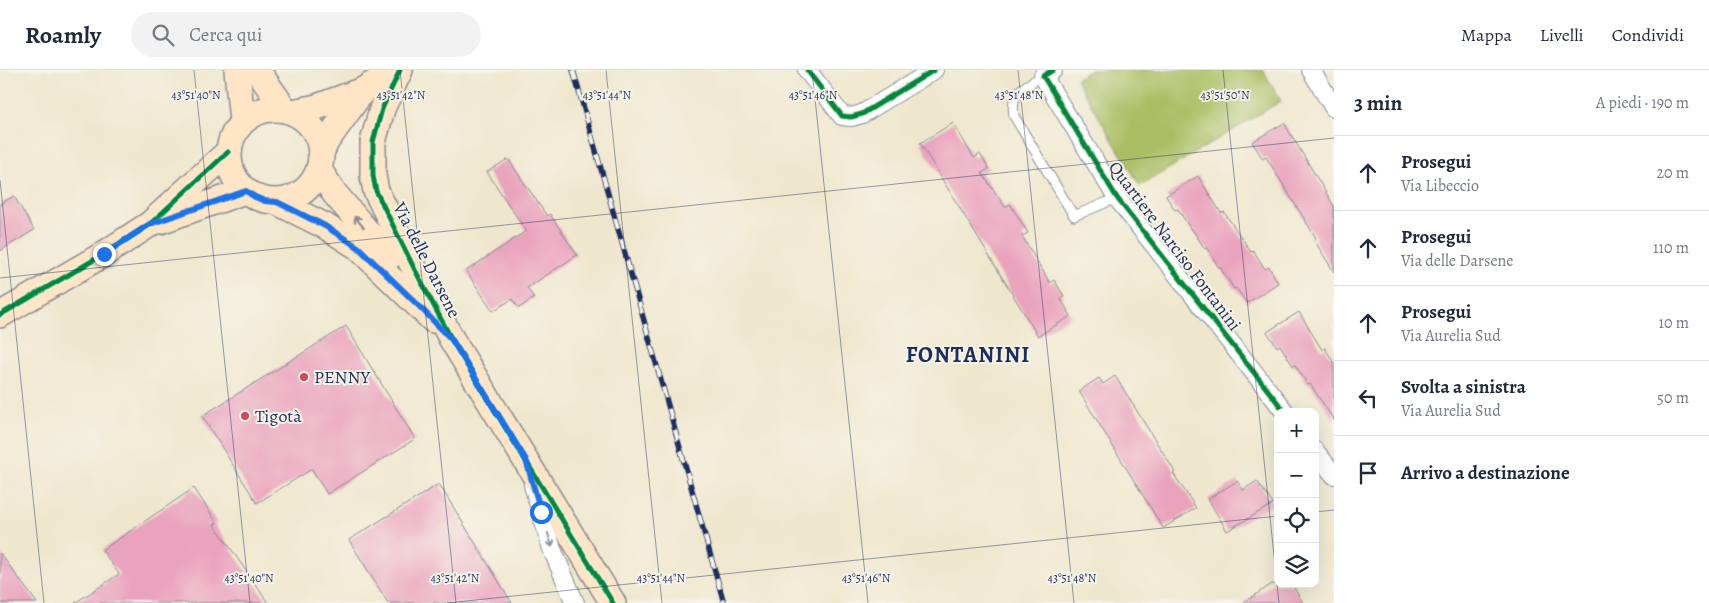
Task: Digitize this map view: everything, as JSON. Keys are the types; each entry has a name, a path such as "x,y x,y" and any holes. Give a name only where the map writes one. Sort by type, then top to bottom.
{"street":[{"path":"236,70 242,122"},
{"path":"257,70 269,90 289,111 304,119 313,128 318,140 320,161"},
{"path":"363,90 326,142 312,182 303,192 290,199 277,202 265,201 246,191 236,180 230,167 228,152 235,131 242,122 252,115 262,110 289,111 317,107 363,90 395,70"},
{"name":"Via delle Darsene","path":"400,70 382,108 376,129 372,153 376,191 452,340 613,603"},
{"path":"807,70 842,116 851,118 862,114 934,70"},
{"path":"1311,70 1334,108"},
{"name":"Quartiere Narciso Fontanini","path":"1048,73 1117,198 1281,408"},
{"path":"0,315 87,264 150,224 228,152"},
{"name":"Via delle Darsene","path":"320,161 336,194 397,266 409,285 417,304"},
{"path":"150,224 246,191"},
{"name":"Via delle Darsene","path":"277,202 325,226 358,247 452,340"},
{"path":"1317,453 1334,475"},
{"path":"526,460 552,549 575,603"}],"lane":[{"path":"1048,73 1019,90 1014,98 1014,116 1074,216 1117,198"}],"green space":[{"path":"1091,70 1263,70 1281,101 1140,186 1076,79"}],"building":[{"path":"953,123 974,158 980,154 989,169 982,173 1005,207 1010,204 1028,233 1022,236 1050,283 1054,280 1064,296 1060,298 1071,316 1038,336 920,143"},
{"path":"1284,123 1334,206 1334,272 1314,240 1316,238 1266,157 1263,159 1252,142"},
{"path":"508,159 547,216 550,214 577,255 527,288 534,298 519,308 512,299 493,311 466,271 526,231 487,172"},
{"path":"1198,176 1221,213 1224,212 1265,269 1269,267 1278,283 1247,303 1236,288 1234,289 1207,248 1205,249 1178,209 1175,210 1166,196"},
{"path":"14,196 34,230 0,251 0,204"},
{"path":"1299,312 1322,350 1325,348 1334,363 1334,420 1310,384 1308,385 1280,345 1277,347 1267,332"},
{"path":"346,326 415,439 327,494 312,469 257,503 202,416"},
{"path":"1115,376 1196,508 1163,528 1079,391 1099,378 1103,384"},
{"path":"1237,481 1243,490 1257,481 1273,504 1227,531 1208,499"},
{"path":"439,484 512,603 388,603 349,540"},
{"path":"194,488 217,523 214,524 268,603 75,603 119,574 102,550"},
{"path":"0,553 37,603 0,603"},
{"path":"1274,584 1274,588 1294,588 1303,603 1243,603"}],"railway":[{"path":"573,70 724,603"}],"cycle path":[{"path":"400,70 382,109 373,142 373,176 376,191 452,340 613,603"},
{"path":"807,70 842,116 851,117 862,114 934,70"},
{"path":"1053,70 1043,76 1117,198 1282,408"},
{"path":"0,315 104,254 150,224 228,152"}],"place":[{"name":"PENNY","path":"304,377"},
{"name":"Tigotà","path":"245,416"}],"district":[{"name":"FONTANINI","path":"968,354"}],"route":[{"path":"104,254 150,224 246,191 265,201 277,202 325,226 358,247 452,340 526,460 541,512"}]}
